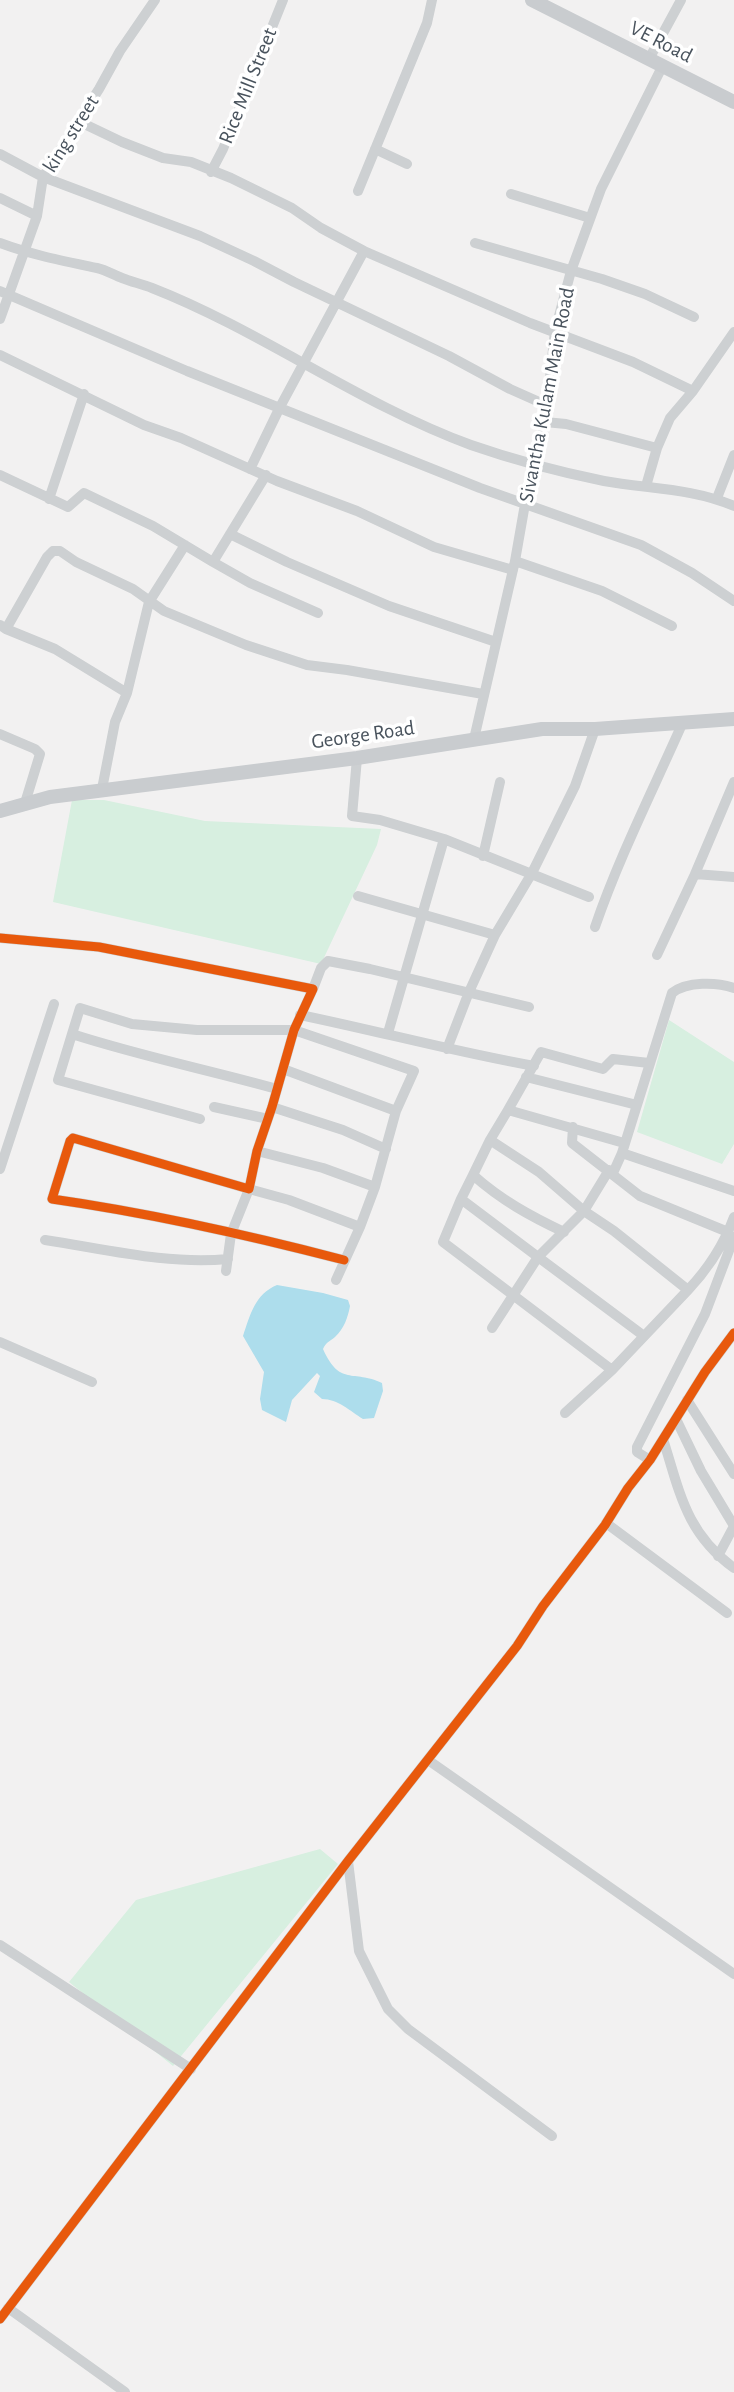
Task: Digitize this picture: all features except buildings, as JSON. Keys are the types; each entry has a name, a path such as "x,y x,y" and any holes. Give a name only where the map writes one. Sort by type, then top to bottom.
{"main road":[{"name":"VE Road","path":"532,0 734,102"},
{"name":"George Road","path":"0,811 25,803 102,789 357,758 542,729 595,729 734,719"}],"street":[{"name":"king street","path":"0,319 4,293 25,253 37,216 43,177 155,0"},
{"name":"Rice Mill Street","path":"211,172 223,149 283,0"},
{"path":"358,191 426,23 432,0"},
{"name":"Sivantha Kulam Main Road","path":"474,739 514,565 525,504 537,465 545,422 555,331 571,271 601,190 681,0"},
{"path":"78,121 163,158 191,162 231,178 292,208 321,228 364,251 499,310 633,362 693,391"},
{"path":"375,149 407,164"},
{"path":"0,154 43,177 200,236 546,405"},
{"path":"511,194 590,218"},
{"path":"0,198 37,216"},
{"path":"0,243 25,253 100,268 150,287 226,321 435,431 493,452 604,481 717,498 734,506"},
{"path":"475,243 645,294 694,317"},
{"path":"250,469 280,407 364,251"},
{"path":"4,293 187,371 525,504 641,545 692,573 734,601"},
{"path":"646,486 657,448 670,418 693,391 734,332"},
{"path":"0,355 144,425 377,519 404,535 433,547 514,565 602,591 672,626"},
{"path":"49,499 84,394"},
{"path":"545,422 566,424 657,448"},
{"path":"717,498 734,455"},
{"path":"0,475 68,507 84,493 128,513 250,583 318,613"},
{"path":"213,562 266,475"},
{"path":"230,534 389,606 496,642"},
{"path":"102,789 115,722 127,693 149,602 185,545"},
{"path":"127,693 55,649 3,627 52,551 60,551 76,562 133,589 149,602 175,616 237,642 307,665 483,694"},
{"path":"595,927 611,880 683,722"},
{"path":"447,1049 495,936 533,873 575,786 595,729"},
{"path":"0,734 35,749 40,754 25,803"},
{"path":"357,758 352,816 380,820 444,839 589,897"},
{"path":"483,856 500,782"},
{"path":"657,955 734,782"},
{"path":"387,1033 444,839"},
{"path":"695,874 734,877"},
{"path":"358,895 495,936"},
{"path":"0,938 99,947 313,989"},
{"path":"45,1240 227,1265 231,1234 249,1189 257,1151 294,1031 321,968 328,961 529,1007"},
{"path":"492,1328 538,1257 584,1210 611,1172 623,1148 672,993 679,988 699,985 721,984 734,988"},
{"path":"0,1169 54,1004"},
{"path":"200,1119 58,1080 80,1008 132,1024 197,1030 294,1031 414,1071 396,1111 375,1186 360,1227 335,1280"},
{"path":"300,1015 534,1066"},
{"path":"72,1034 149,1058 216,1072 277,1089"},
{"path":"612,1370 443,1242 490,1140 541,1052 603,1069 613,1059 649,1063"},
{"path":"283,1069 396,1111"},
{"path":"526,1077 637,1105"},
{"path":"214,1107 268,1119"},
{"path":"272,1107 343,1130 386,1149"},
{"path":"508,1110 573,1127 734,1191"},
{"path":"573,1127 572,1143 640,1196 728,1233 733,1240 705,1314 637,1447 637,1452 650,1460"},
{"path":"344,1260 131,1212 52,1199 70,1141 72,1138 289,1200 360,1227"},
{"path":"490,1140 539,1172 688,1290"},
{"path":"257,1151 323,1168 375,1186"},
{"path":"473,1175 494,1194 516,1208 564,1232"},
{"path":"461,1199 644,1336"},
{"path":"565,1413 612,1370 704,1274 728,1233 734,1217"},
{"path":"0,2319 348,1861 517,1646 543,1606 650,1460 705,1372 734,1333"},
{"path":"0,1342 92,1382"},
{"path":"687,1400 733,1469"},
{"path":"676,1419 701,1471 734,1526 718,1556"},
{"path":"663,1439 690,1521 718,1556 734,1568"},
{"path":"606,1523 727,1613"},
{"path":"428,1760 734,1974"},
{"path":"348,1861 359,1951 388,2009 408,2029 552,2136"},
{"path":"0,1945 191,2069"},
{"path":"8,2308 125,2392"}],"green space":[{"path":"72,800 104,800 205,821 381,829 377,845 321,964 53,902"},
{"path":"669,1020 734,1062 734,1144 722,1164 637,1132"},
{"path":"320,1849 338,1864 173,2066 69,1982 136,1900"}],"water":[{"path":"277,1285 348,1300 350,1306 343,1327 323,1349 329,1361 341,1373 382,1383 383,1391 374,1418 363,1419 339,1403 322,1399 314,1392 320,1376 317,1373 292,1400 286,1422 262,1410 260,1399 264,1372 243,1336 258,1300"}],"cycle path":[{"path":"0,938 99,947 313,989 294,1030 257,1151 249,1189 73,1138 52,1199 199,1225 344,1260"},
{"path":"0,2319 348,1861 517,1646 543,1606 605,1525 628,1488 650,1460 705,1372 734,1333"}]}
